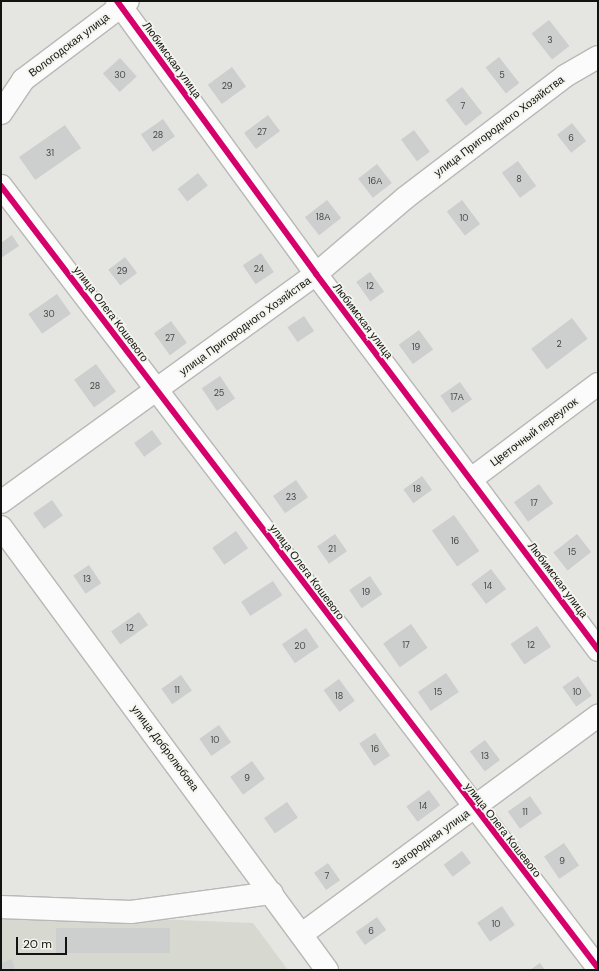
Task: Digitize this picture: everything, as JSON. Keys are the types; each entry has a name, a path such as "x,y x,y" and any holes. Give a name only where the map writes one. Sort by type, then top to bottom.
{"street":[{"name":"Вологодская улица","path":"1,113 23,80 122,3"},
{"name":"Любимская улица","path":"122,3 316,274 598,650"},
{"name":"улица Пригородного Хозяйства","path":"1,502 157,391 316,274 424,184 565,76 598,57"},
{"name":"улица Олега Кошевого","path":"1,186 473,808 598,968"},
{"name":"Цветочный переулок","path":"470,480 598,384"},
{"name":"улица Добролюбова","path":"1,527 272,893 327,970"},
{"name":"Загородная улица","path":"302,934 598,716"},
{"path":"1,907 132,912 272,893"}],"shaded area":[{"path":"1,913 253,923 288,970 1,970"}],"building":[{"path":"549,20 569,46 552,60 532,34"},
{"path":"499,57 519,83 506,93 486,67"},
{"path":"120,58 137,77 120,92 103,73"},
{"path":"232,67 246,86 222,104 208,85"},
{"path":"462,87 482,113 466,126 445,100"},
{"path":"268,115 280,131 256,149 244,133"},
{"path":"163,119 175,136 153,152 141,134"},
{"path":"572,123 586,141 571,153 557,135"},
{"path":"65,125 81,148 35,180 19,157"},
{"path":"414,130 430,152 417,161 401,139"},
{"path":"518,161 536,186 520,198 502,173"},
{"path":"377,164 392,183 373,198 358,179"},
{"path":"198,173 208,186 187,202 178,189"},
{"path":"327,200 341,218 319,235 305,217"},
{"path":"462,200 480,224 465,235 447,211"},
{"path":"12,235 19,246 1,258 1,243"},
{"path":"261,253 274,272 256,284 243,265"},
{"path":"125,257 137,273 120,286 108,270"},
{"path":"370,272 384,291 370,301 356,282"},
{"path":"57,294 71,314 42,334 28,314"},
{"path":"304,316 314,331 297,342 287,327"},
{"path":"572,318 588,339 547,369 531,349"},
{"path":"171,321 187,343 170,355 154,333"},
{"path":"419,330 433,349 413,364 399,345"},
{"path":"96,364 116,392 94,407 74,380"},
{"path":"220,376 235,398 217,411 202,388"},
{"path":"460,382 472,399 452,413 440,396"},
{"path":"152,430 162,444 144,457 134,443"},
{"path":"422,476 432,490 413,503 403,490"},
{"path":"296,480 308,497 285,513 273,496"},
{"path":"539,484 553,503 528,522 514,502"},
{"path":"52,500 63,516 44,529 33,513"},
{"path":"454,515 479,551 457,567 432,530"},
{"path":"236,531 248,548 224,565 212,548"},
{"path":"335,534 347,551 329,564 317,547"},
{"path":"577,534 591,552 568,571 553,552"},
{"path":"89,565 101,583 86,594 73,576"},
{"path":"491,569 506,589 486,604 471,584"},
{"path":"370,576 382,594 362,608 349,590"},
{"path":"273,581 282,595 250,616 241,602"},
{"path":"139,612 148,625 120,645 111,632"},
{"path":"411,624 428,648 400,667 383,644"},
{"path":"537,626 551,647 524,665 510,644"},
{"path":"306,628 319,647 295,663 282,644"},
{"path":"446,673 459,692 431,711 418,692"},
{"path":"181,675 192,691 172,704 161,689"},
{"path":"578,676 592,696 576,707 562,687"},
{"path":"339,679 355,701 339,712 324,690"},
{"path":"219,725 231,742 211,756 199,739"},
{"path":"375,733 390,755 374,766 359,744"},
{"path":"485,740 500,760 485,771 470,751"},
{"path":"252,761 265,779 243,795 230,777"},
{"path":"429,790 440,805 418,822 406,806"},
{"path":"530,796 542,813 520,829 508,811"},
{"path":"287,802 298,818 275,834 264,818"},
{"path":"564,843 579,865 559,879 544,856"},
{"path":"462,851 471,863 453,877 444,865"},
{"path":"328,863 340,880 326,890 314,873"},
{"path":"502,906 515,925 490,942 477,923"},
{"path":"377,917 386,930 365,945 356,932"},
{"path":"56,928 170,928 170,953 56,953"},
{"path":"12,959 15,970 1,970 1,963"},
{"path":"540,963 545,970 530,970"}],"cycle path":[{"path":"117,1 316,274 598,650"},
{"path":"1,186 598,968"}]}
